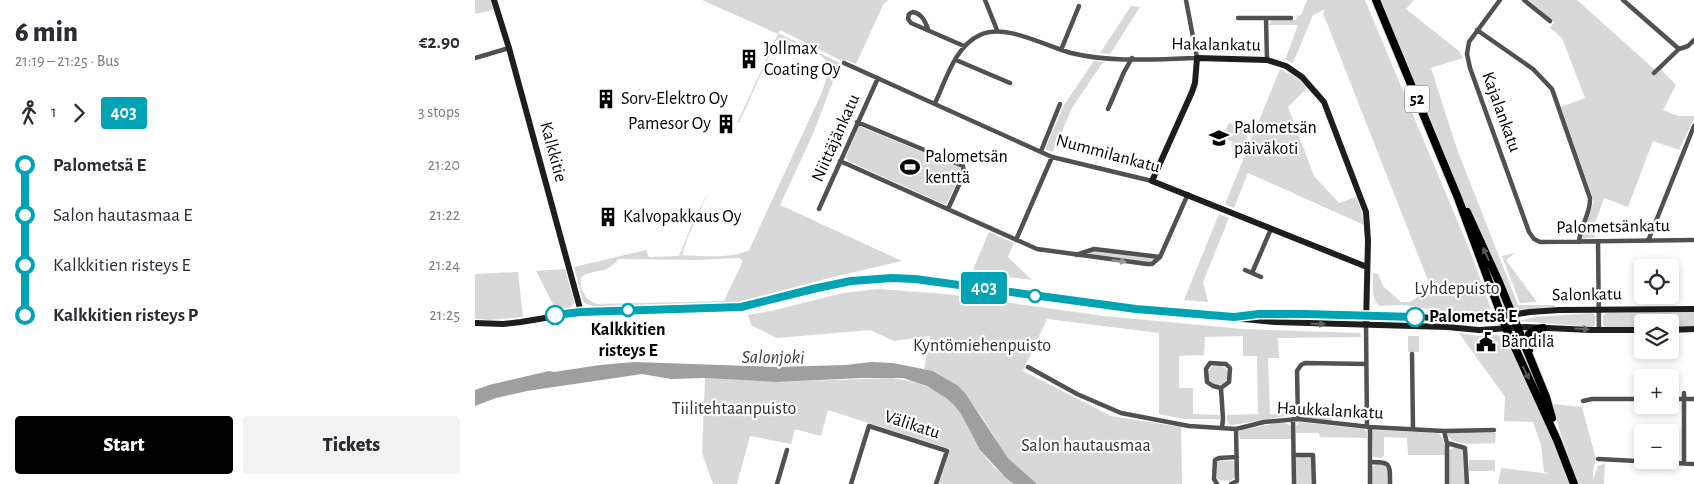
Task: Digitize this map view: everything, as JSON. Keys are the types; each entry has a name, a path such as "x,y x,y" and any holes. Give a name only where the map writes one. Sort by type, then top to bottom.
{"main road":[{"name":"52","path":"1376,0 1458,198 1501,316 1557,440 1574,484"},
{"name":"52","path":"1458,198 1480,239 1531,361 1546,398 1557,440"},
{"path":"1531,361 1528,337 1532,331 1543,328"}],"street":[{"name":"Kalkkitie","path":"494,0 509,48 581,312"},
{"path":"935,103 964,46 980,35 997,30 985,0"},
{"path":"1153,181 1195,83 1197,58 1186,0"},
{"name":"Kajalankatu","path":"1500,0 1469,42 1467,54 1470,68 1529,232 1534,239"},
{"path":"1524,0 1550,21"},
{"path":"1623,0 1679,49"},
{"path":"1061,50 1079,6"},
{"path":"928,29 919,14 913,12 909,14 907,17 909,21 964,46"},
{"path":"1239,18 1291,18"},
{"path":"1267,18 1267,60"},
{"name":"Hakalankatu","path":"997,30 1061,50 1091,57 1267,60 1286,66 1302,77 1320,97 1329,112 1366,212 1366,324"},
{"path":"1477,30 1533,69 1552,88 1590,198 1590,205 1580,231 1579,242"},
{"path":"1655,73 1679,49 1688,46 1694,40"},
{"path":"475,58 509,48"},
{"path":"1108,109 1132,58"},
{"path":"956,60 1009,83"},
{"name":"Nummilankatu","path":"844,63 1052,157 1153,181 1367,267"},
{"name":"Niittäjänkatu","path":"819,209 878,78"},
{"path":"1041,151 1060,104"},
{"path":"857,122 963,166 964,174 948,210"},
{"path":"1648,241 1694,126"},
{"path":"1016,240 1052,157"},
{"path":"840,161 1037,249 1147,264 1152,264 1160,257 1189,194"},
{"path":"1252,273 1271,229"},
{"name":"Palometsänkatu","path":"1534,239 1540,242 1694,240"},
{"path":"1598,242 1599,330"},
{"path":"1075,255 1094,249 1160,257"},
{"path":"1245,270 1261,277"},
{"path":"475,323 503,324 581,312 741,307 834,284 865,279 892,278 924,280 1136,309 1234,317"},
{"name":"Salonkatu","path":"1234,317 1278,314 1367,315 1468,320 1536,312 1599,309 1694,309"},
{"name":"Salonkatu","path":"1234,317 1295,323 1447,327 1479,330 1506,328 1634,330"},
{"path":"1366,324 1370,484"},
{"path":"1679,330 1694,329"},
{"path":"1412,354 1413,429"},
{"path":"1294,484 1293,454 1297,371 1305,363 1366,364"},
{"path":"1210,364 1226,364 1230,368 1229,382 1227,386 1221,388 1207,382 1206,369 1210,364"},
{"name":"Haukkalankatu","path":"1027,367 1078,394 1121,413 1189,426 1236,429 1264,422 1295,419 1369,427 1444,431 1494,430"},
{"path":"1221,388 1222,428"},
{"path":"1679,397 1684,396 1694,399"},
{"path":"1684,396 1684,463"},
{"path":"1583,401 1592,399 1634,399"},
{"name":"Välikatu","path":"851,484 869,426 947,451 936,484"},
{"path":"1231,484 1237,481 1236,429"},
{"path":"1444,431 1447,443 1447,484"},
{"path":"1447,443 1465,448 1467,484"},
{"path":"777,484 787,450"},
{"path":"1293,454 1313,456 1314,484"},
{"path":"1217,484 1214,479 1215,460 1219,458 1237,458"},
{"path":"1598,459 1694,464"},
{"path":"1369,462 1388,463 1390,466 1390,484"}],"green space":[{"path":"475,0 491,0 493,10 475,14"},
{"path":"702,0 888,0 883,5 856,64 846,60 844,62 780,30 778,33 840,63 813,134 780,205 902,261 734,303 600,308 586,304 583,301 574,267 646,250 649,257 679,256 695,217 708,193 682,255 725,256 749,250 822,92 827,71 826,61 823,57 817,53 808,52 791,41 779,38 739,123 737,123 778,34","holes":["739,258 742,260 724,301 598,304 586,297 581,283 581,279 586,274 608,268 619,259 697,260"]},
{"name":"Lyhdepuisto","path":"1307,0 1365,0 1472,256 1491,309 1482,314 1462,316 1407,305 1379,306 1376,303 1373,291 1373,273 1378,274 1383,286 1401,302 1410,302 1431,288 1323,13 1325,9 1313,15 1293,63 1285,60 1298,25 1269,25 1274,19 1296,20 1297,16 1301,15"},
{"path":"1379,0 1414,0 1406,9 1460,52 1463,58 1431,68 1457,149 1518,305 1555,305 1555,307 1514,311 1472,218 1459,194"},
{"path":"1529,0 1577,0 1654,69 1658,66 1676,85 1663,110 1679,116 1694,116 1679,150 1653,141 1628,207 1604,198 1595,223 1595,237 1582,239 1581,232 1594,201 1561,107 1585,98 1562,38 1550,28 1554,22"},
{"path":"1131,6 1140,7 1110,54 1100,53"},
{"path":"1094,61 1103,62 1072,108 1053,152 1045,149 1064,105"},
{"path":"1280,69 1299,79 1307,88 1288,107 1314,176 1339,203 1356,197 1364,225 1248,173 1234,208 1225,204"},
{"path":"1229,123 1249,132 1241,151 1231,146 1233,142 1222,137"},
{"path":"859,126 961,168 962,172 946,205 848,161 846,157"},
{"path":"1219,214 1229,218 1203,282 1208,302 1184,300"},
{"path":"989,232 1014,243 1008,257 1032,280 972,272"},
{"path":"1088,250 1160,257 1152,264 1075,255"},
{"path":"1515,253 1506,260 1537,302 1520,303 1502,256"},
{"path":"565,269 574,303 571,307 556,310 536,271"},
{"path":"518,272 523,317 490,320 475,319 475,274"},
{"name":"Kyntömiehenpuisto","path":"878,289 946,294 1104,316 1243,329 1360,333 1361,337 1278,338 1279,358 1268,358 1270,414 1292,413 1292,415 1230,425 1227,421 1227,415 1258,414 1257,356 1243,356 1243,336 1205,337 1204,355 1179,356 1179,388 1193,388 1193,414 1220,415 1220,419 1183,419 1159,414 1159,333 1047,319 1023,371 1111,416 1181,427 1182,484 1037,484 1008,458 980,414 957,385 933,371 924,369 930,336 894,341 870,330 777,338 751,325 748,315 843,293"},
{"path":"1694,312 1694,327 1679,327 1679,314 1634,314 1634,327 1606,327 1603,325 1603,316 1607,313"},
{"path":"1593,313 1596,317 1594,327 1518,321 1536,317"},
{"path":"1459,333 1480,336 1497,335 1509,342 1544,417 1569,484 1498,484 1501,468 1550,474 1544,472 1541,445 1533,422 1535,422 1504,421 1505,397"},
{"path":"1408,336 1419,336 1419,352 1408,352"},
{"path":"1214,365 1222,365 1228,371 1228,379 1222,385 1214,385 1208,379 1208,371"},
{"name":"Tiilitehtaanpuisto","path":"705,378 777,382 892,378 916,382 937,391 954,405 961,414 980,450 993,466 1014,484 939,484 950,449 828,410 821,436 795,429 791,444 750,436 737,484 713,484 702,453"},
{"path":"1552,404 1582,407 1596,459 1593,479 1598,466 1605,463 1604,484 1579,484"},
{"path":"1303,412 1332,412 1332,421 1306,418"},
{"path":"1282,422 1290,425 1291,439 1240,439 1239,432 1241,430"},
{"path":"1299,422 1364,429 1367,432 1367,438 1320,437 1319,433 1296,433 1296,426"},
{"path":"1373,430 1438,433 1445,446 1445,455 1408,455 1407,438 1384,437 1384,456 1380,458 1373,456"},
{"path":"1446,432 1496,433 1495,443 1460,443 1454,441"},
{"path":"1456,447 1464,452 1466,484 1448,484 1449,450"},
{"path":"1296,458 1312,458 1312,484 1295,484"},
{"path":"1219,460 1234,461 1236,475 1232,480 1217,479 1217,462"},
{"path":"1469,460 1495,460 1495,471 1469,471"},
{"path":"1376,464 1383,464 1388,468 1388,484 1372,484 1372,468"}],"shaded area":[{"path":"634,362 776,367 846,365 871,362 893,363 933,371 957,385 965,393 1008,458 1037,484 1014,484 1006,478 980,450 961,414 954,405 927,386 903,378 777,382 705,378 671,379 642,374 527,391 496,398 475,406 475,390 489,385 549,371 554,372"}],"bus line":[{"name":"403","path":"555,315 581,312 741,307 834,284 865,279 892,278 915,279 1136,309 1234,317 1259,314 1356,314 1415,317"}],"place":[{"name":"Jollmax Coating Oy","path":"749,59"},
{"name":"Sorv-Elektro Oy","path":"606,99"},
{"name":"Pamesor Oy","path":"726,124"},
{"name":"Palometsän päiväkoti","path":"1219,138"},
{"name":"Palometsän kenttä","path":"910,167"},
{"name":"Kalvopakkaus Oy","path":"608,217"},
{"name":"Kalkkitien risteys E","path":"628,310"},
{"name":"Palometsä E","path":"1415,317"},
{"name":"Bändilä","path":"1486,342"}],"water label":[{"name":"Salonjoki","path":"773,357"}],"park label":[{"name":"Salon hautausmaa","path":"1086,446"}]}
